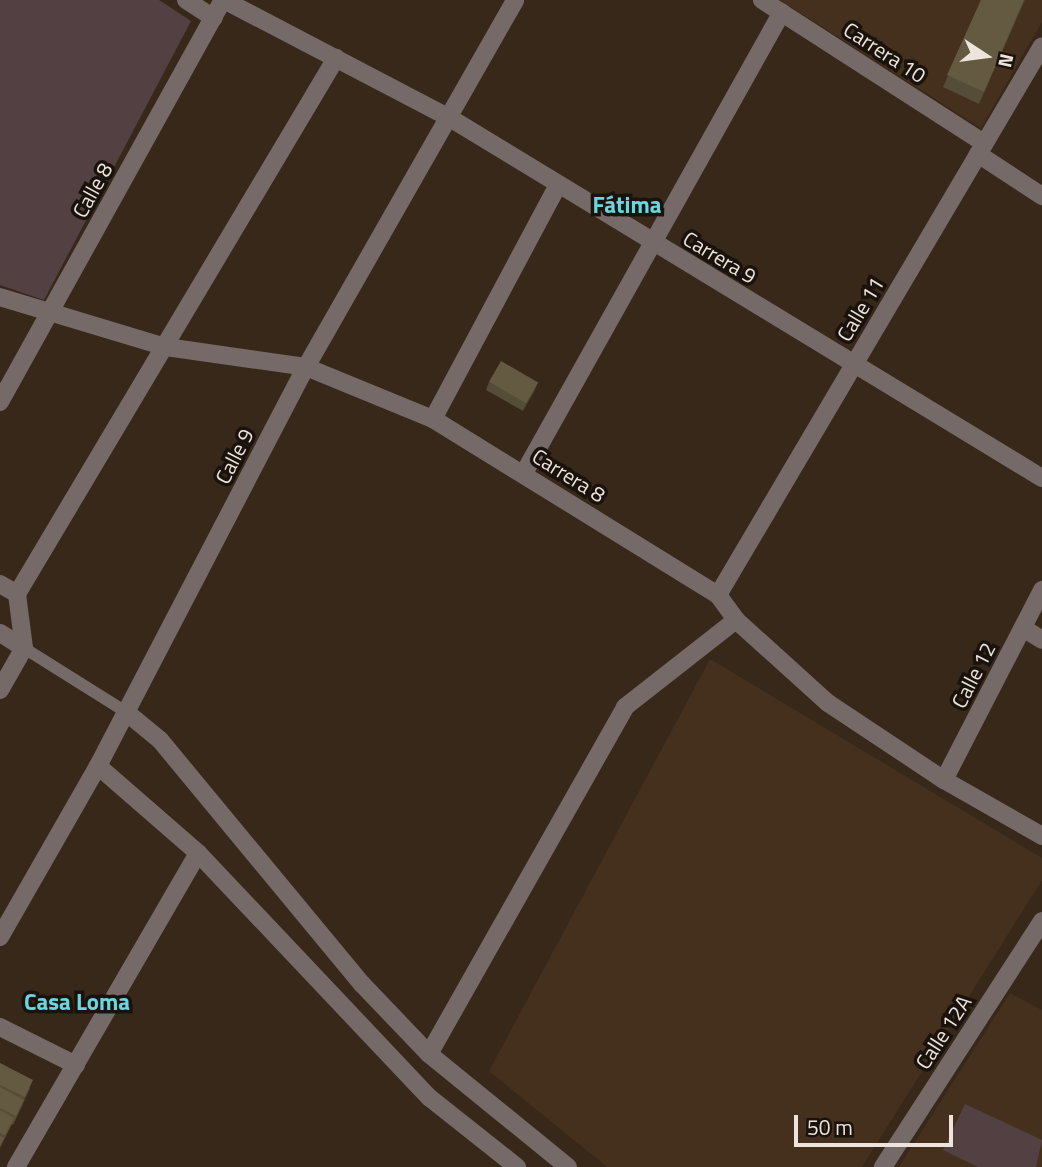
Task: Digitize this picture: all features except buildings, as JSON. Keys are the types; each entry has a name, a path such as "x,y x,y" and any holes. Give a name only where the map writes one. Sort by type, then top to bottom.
{"street":[{"path":"186,0 214,18"},
{"name":"Calle 8","path":"0,402 224,0"},
{"name":"Carrera 9","path":"224,0 450,118 1042,478"},
{"name":"Calle 9","path":"0,937 99,766 306,367 515,0"},
{"name":"Carrera 10","path":"762,0 981,149 1042,195"},
{"path":"524,473 782,12"},
{"name":"Calle 11","path":"718,595 1042,46"},
{"path":"0,690 24,648 17,594 336,58"},
{"path":"433,419 558,185"},
{"name":"Carrera 8","path":"0,297 49,314 166,347 306,367 433,419 718,595 736,620 828,703 944,780 1042,836"},
{"path":"0,584 17,594"},
{"name":"Calle 12","path":"944,780 1042,590"},
{"path":"429,1054 625,707 736,620"},
{"path":"1023,628 1042,640"},
{"path":"0,634 126,712 160,740 362,984 429,1054 568,1167"},
{"path":"99,766 198,853 430,1098 517,1167"},
{"path":"16,1167 198,853"},
{"name":"Calle 12A","path":"883,1167 1042,921"},
{"path":"0,1027 76,1065"}],"shaded area":[{"path":"0,0 159,0 191,21 44,300 0,285"},
{"path":"780,0 1042,0 1042,22 981,128"},
{"path":"710,659 1042,858 1042,880 862,1167 607,1167 489,1071"},
{"path":"1010,993 1042,1010 1042,1167 899,1167"},
{"path":"965,1104 1042,1140 1036,1167 978,1167 943,1150"}],"district":[{"name":"Fátima","path":"627,205"},
{"name":"Casa Loma","path":"77,1002"}]}
